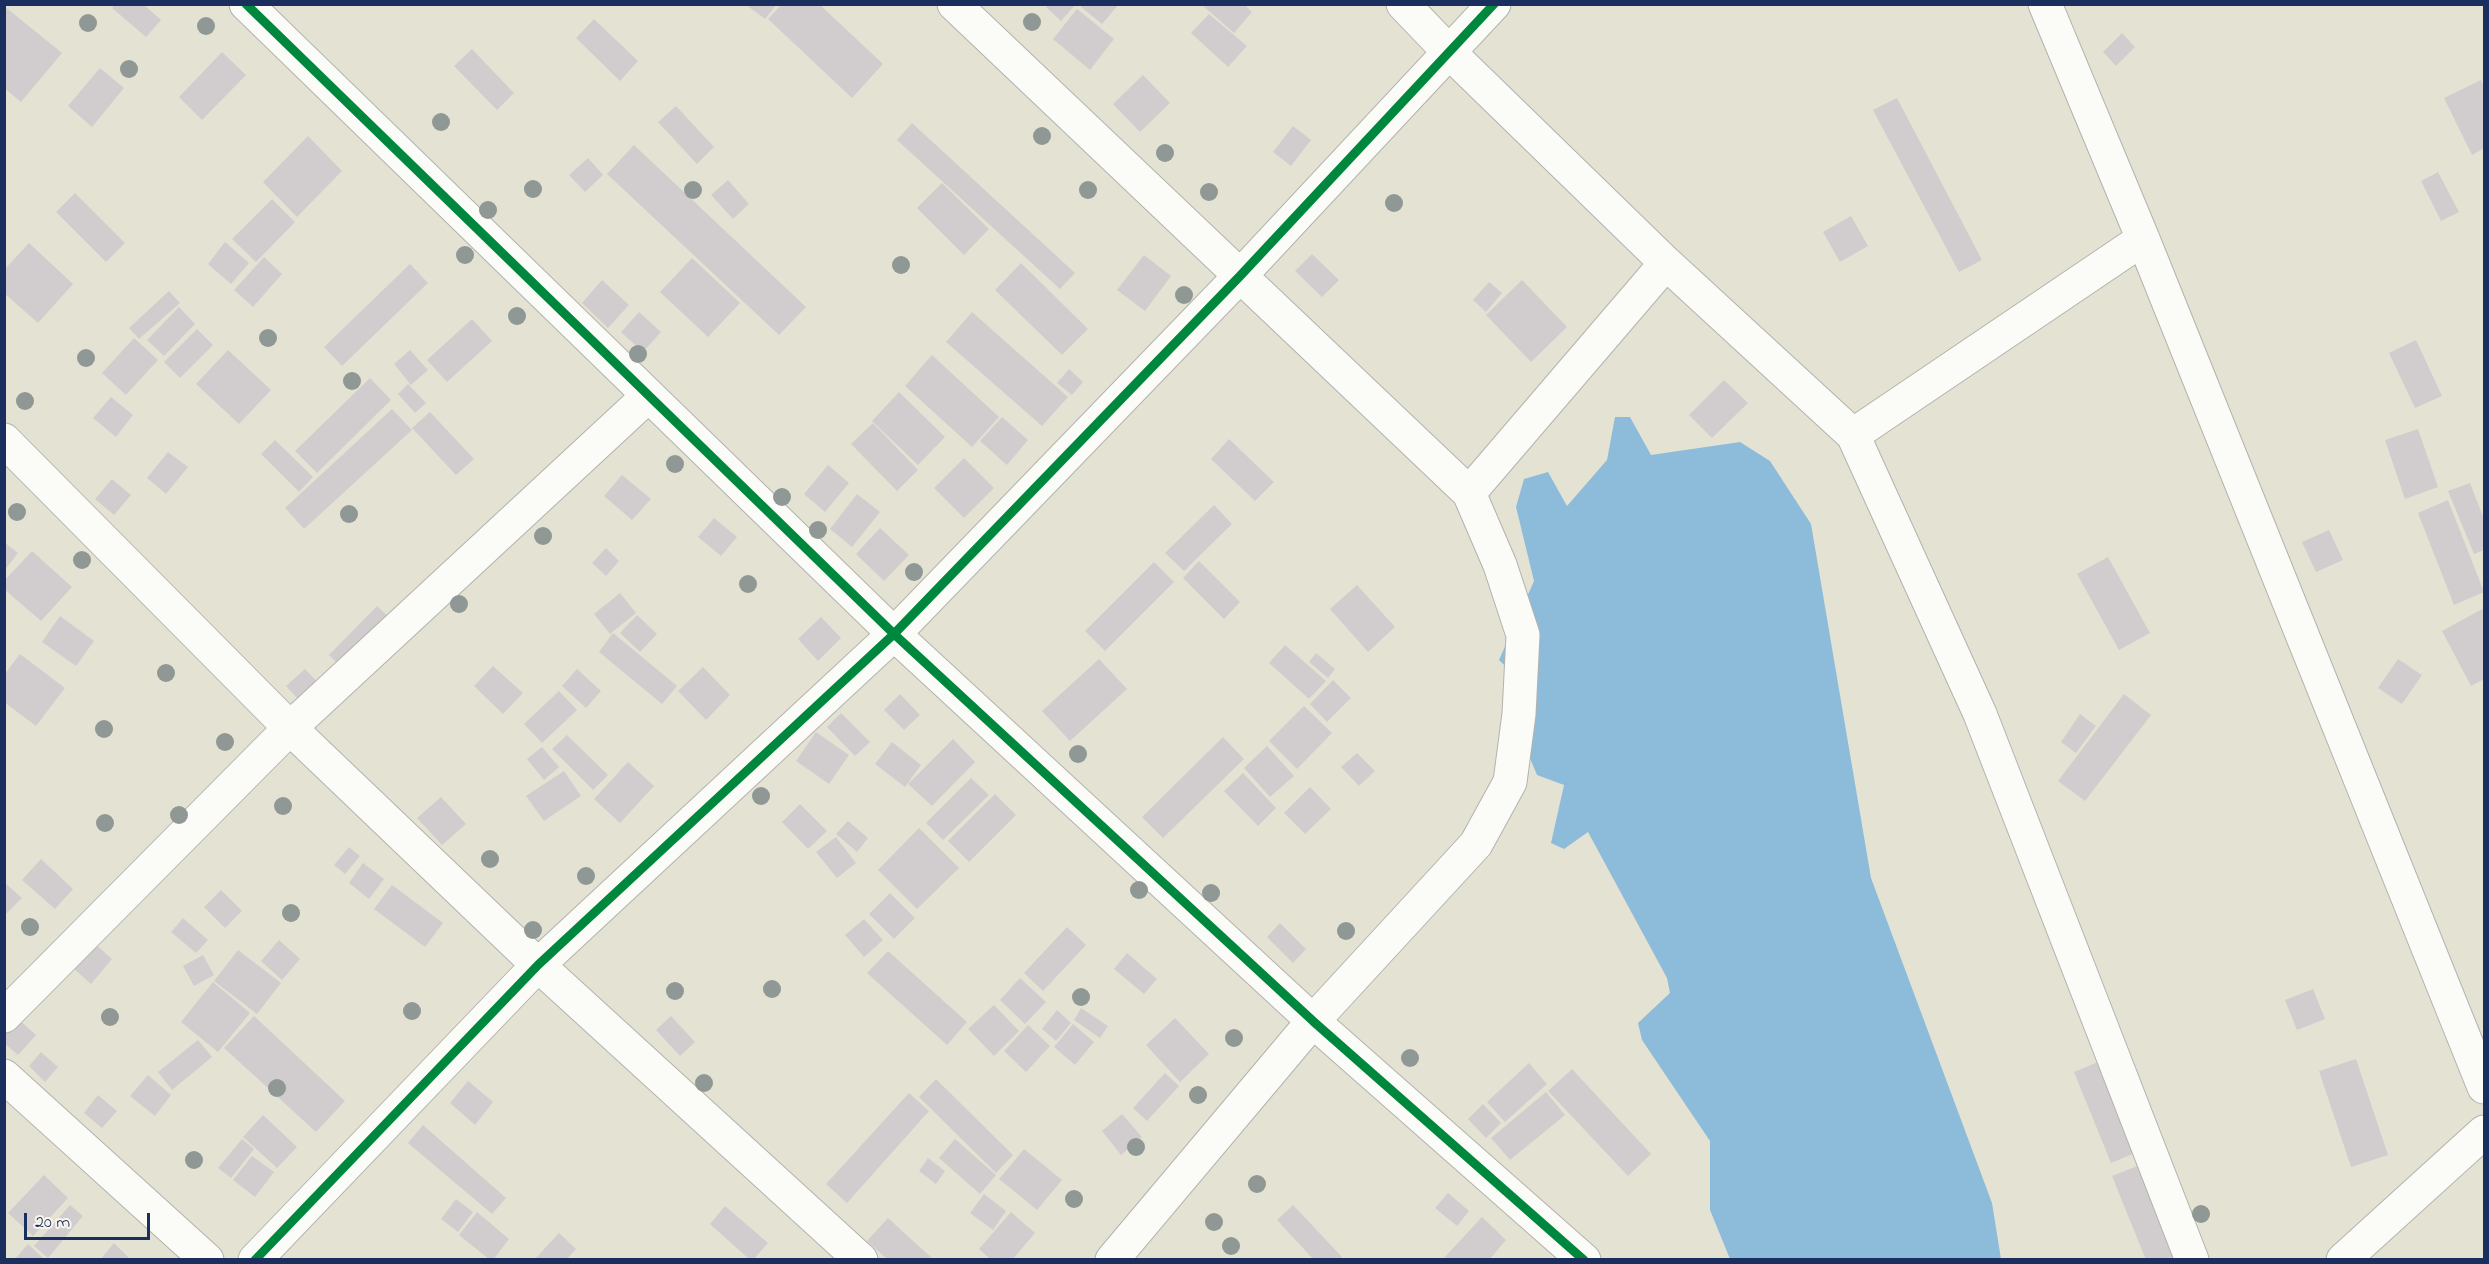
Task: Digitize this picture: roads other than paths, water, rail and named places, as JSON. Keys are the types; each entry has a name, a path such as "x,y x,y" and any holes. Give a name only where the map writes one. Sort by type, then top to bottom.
{"street":[{"path":"246,4 647,397 894,634 1313,1021 1584,1260"},
{"path":"954,4 1469,493 1500,565 1523,635 1519,714 1509,782 1476,844 1313,1021 1112,1260"},
{"path":"1403,4 1450,53 1666,263 1853,435 1980,714 2192,1260"},
{"path":"255,1260 538,965 894,634 1240,276 1494,4"},
{"path":"2045,4 2143,239 2484,1087"},
{"path":"1853,435 2143,239"},
{"path":"1469,493 1666,263"},
{"path":"4,1016 290,728 647,397"},
{"path":"4,440 290,728 538,965 861,1260"},
{"path":"4,1076 207,1260"},
{"path":"2343,1260 2484,1132"}],"water":[{"path":"1615,417 1630,417 1651,455 1740,442 1770,461 1811,524 1871,878 1992,1203 2001,1259 1730,1259 1710,1210 1710,1141 1642,1040 1638,1023 1670,993 1667,978 1588,832 1564,849 1551,843 1564,785 1537,775 1519,732 1531,691 1499,660 1534,581 1516,507 1524,479 1548,472 1567,506 1607,460"}]}
